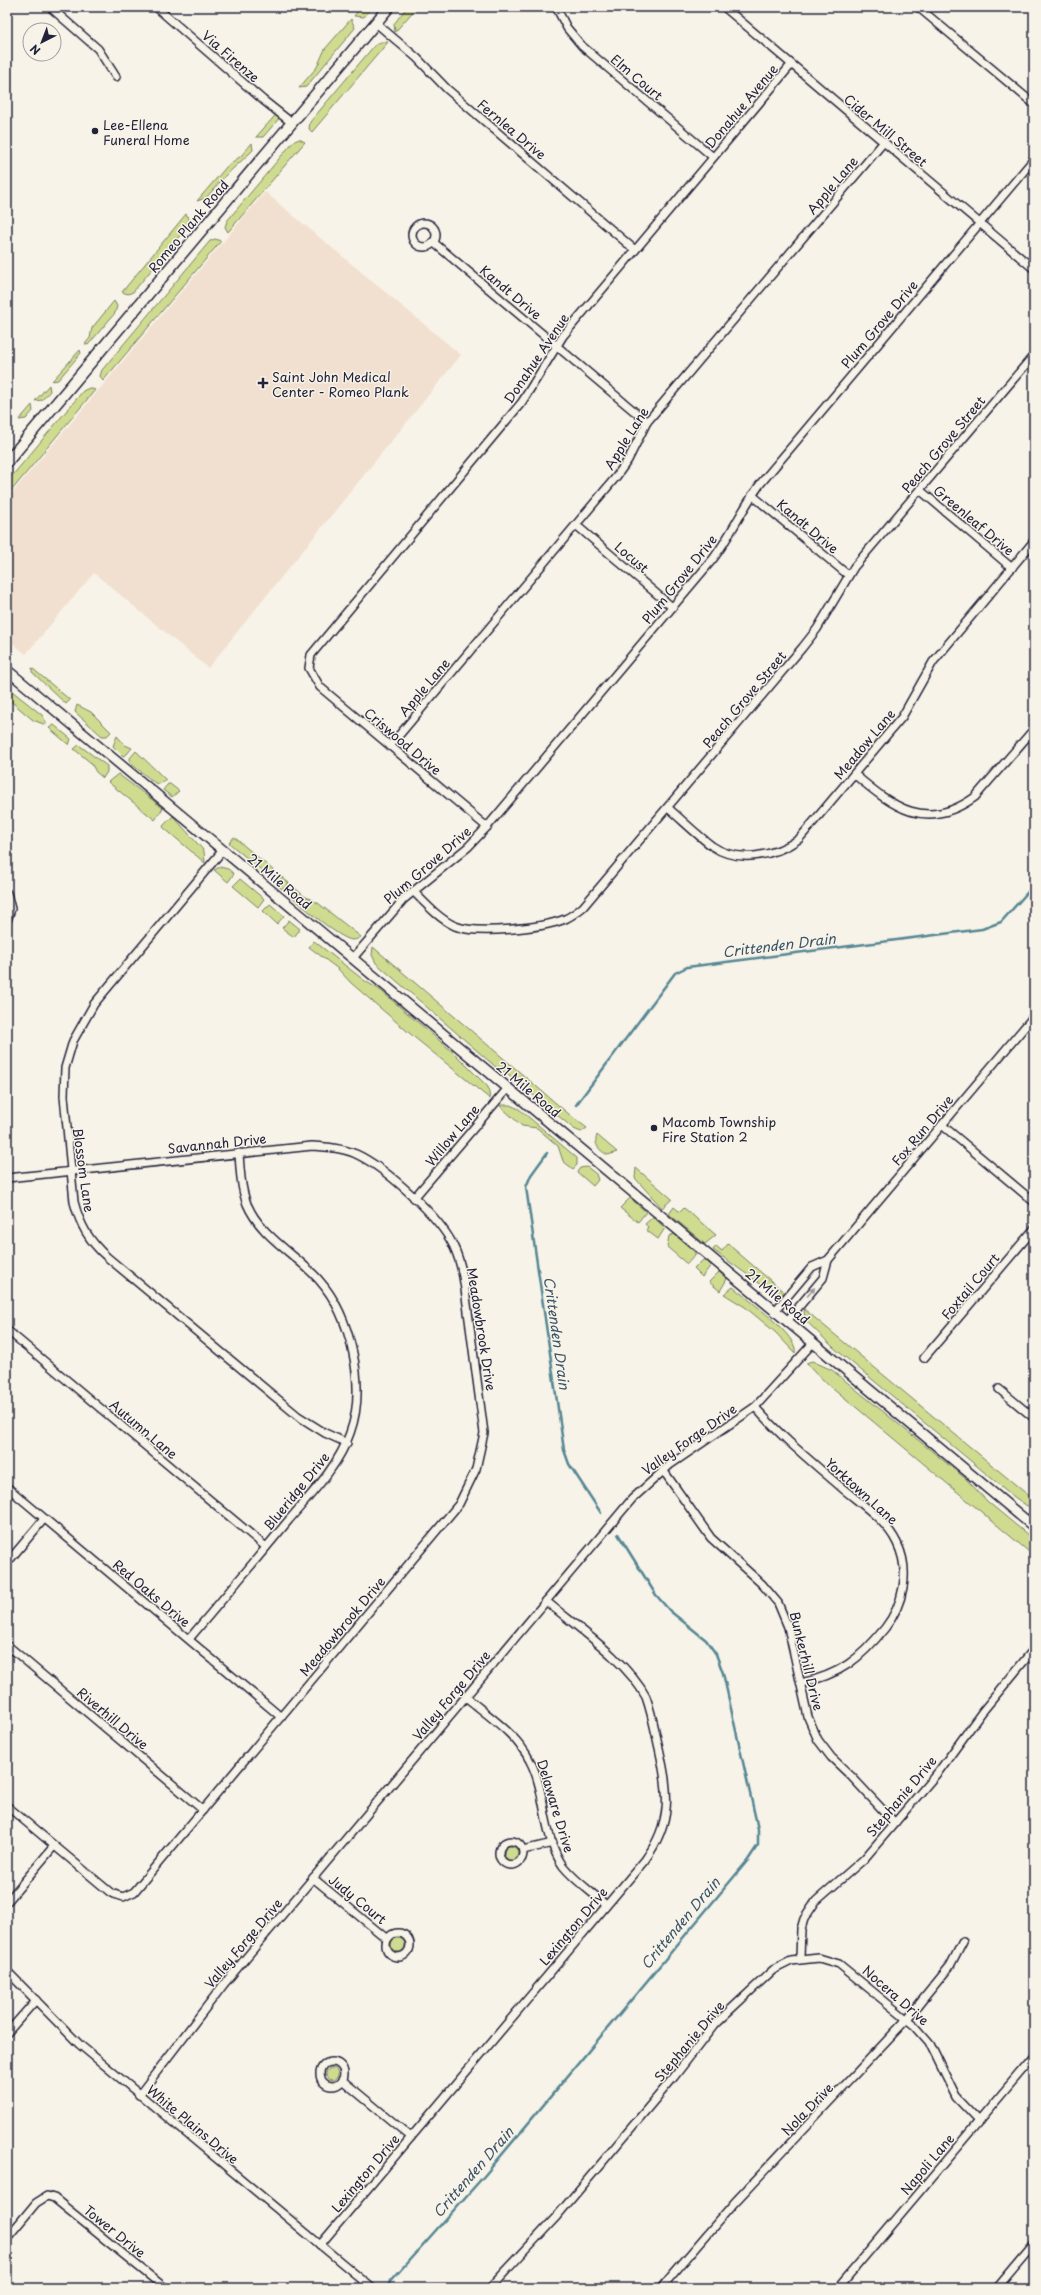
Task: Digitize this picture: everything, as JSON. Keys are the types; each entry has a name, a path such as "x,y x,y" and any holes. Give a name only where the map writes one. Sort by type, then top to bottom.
{"main road":[{"name":"Romeo Plank Road","path":"7,462 389,7"}],"street":[{"path":"50,7 98,49 116,77"},
{"name":"Via Firenze","path":"156,7 263,100 292,123"},
{"name":"Elm Court","path":"556,7 567,28 582,46 713,157"},
{"name":"Cider Mill Street","path":"724,7 1034,270"},
{"path":"918,7 1034,104"},
{"name":"Fernlea Drive","path":"376,23 417,58 447,89 636,250"},
{"name":"Donahue Avenue","path":"309,668 308,662 314,650 525,398 556,345 791,65"},
{"name":"Apple Lane","path":"390,746 623,469 647,422 883,143"},
{"name":"Plum Grove Drive","path":"353,958 386,918 412,891 468,847 487,827 722,546 752,495 1034,159"},
{"name":"Kandt Drive","path":"433,242 647,422"},
{"name":"Peach Grove Street","path":"412,891 445,920 466,929 486,931 554,922 575,913 586,904 810,638 848,575 1034,355"},
{"name":"Greenleaf Drive","path":"920,490 1012,568"},
{"name":"Kandt Drive","path":"752,495 848,575"},
{"name":"Locust","path":"576,525 672,607"},
{"name":"Meadow Lane","path":"668,808 713,846 722,851 744,856 770,854 798,839 905,713 927,671 942,650 1034,541"},
{"name":"Criswood Drive","path":"309,668 320,686 487,827"},
{"name":"21 Mile Road","path":"7,670 1031,1524"},
{"path":"854,774 879,795 901,808 924,815 945,812 966,804 975,797 1034,729"},
{"name":"Blossom Lane","path":"223,850 94,1004 78,1028 69,1054 64,1082 64,1112 77,1215 88,1238 96,1247 298,1416 325,1433 346,1442"},
{"path":"7,893 10,909 7,921"},
{"name":"Fox Run Drive","path":"787,1321 823,1278 828,1260 1034,1016"},
{"name":"Willow Lane","path":"414,1198 508,1088"},
{"path":"942,1125 1034,1202"},
{"name":"Savannah Drive","path":"7,1178 71,1170 312,1146 343,1150 370,1162 414,1198"},
{"name":"Blueridge Drive","path":"189,1639 326,1476 346,1442 354,1422 357,1397 354,1365 346,1327 340,1312 323,1285 301,1262 270,1235 253,1215 243,1192 239,1153"},
{"name":"Meadowbrook Drive","path":"7,1806 111,1893 122,1897 134,1892 459,1504 471,1484 480,1457 483,1420 463,1272 448,1236 432,1215 414,1198"},
{"name":"Foxtail Court","path":"924,1358 1034,1229"},
{"name":"Fox Run Drive","path":"775,1311 812,1267 828,1260"},
{"name":"Autumn Lane","path":"7,1330 266,1547"},
{"name":"Valley Forge Drive","path":"139,2095 224,1984 632,1498 663,1470 755,1407 780,1383 813,1343"},
{"path":"999,1389 1034,1418"},
{"name":"Yorktown Lane","path":"755,1407 790,1444 883,1523 898,1544 904,1565 903,1586 897,1609 892,1620 859,1657 837,1673 801,1683"},
{"name":"Bunkerhill Drive","path":"663,1470 711,1538 762,1584 778,1603 788,1627 811,1724 824,1749 895,1823"},
{"name":"Red Oaks Drive","path":"7,1487 281,1717"},
{"path":"1031,1524 1034,1514"},
{"path":"7,1563 44,1519"},
{"name":"Lexington Drive","path":"320,2245 645,1860 660,1837 667,1814 665,1773 651,1710 640,1686 624,1667 546,1601"},
{"name":"Riverhill Drive","path":"7,1645 203,1810"},
{"name":"Stephanie Drive","path":"490,2288 556,2216 674,2077 715,2024 773,1970 800,1958 801,1929 816,1901 854,1869 895,1823 939,1771 982,1712 1034,1649"},
{"name":"Delaware Drive","path":"466,1697 515,1739 530,1760 538,1782 553,1843 563,1865 606,1905"},
{"path":"523,1850 553,1843"},
{"path":"7,1902 54,1846"},
{"name":"Judy Court","path":"313,1878 387,1939"},
{"name":"Nola Drive","path":"661,2288 734,2204 907,2019 950,1966 963,1941"},
{"name":"Nocera Drive","path":"800,1958 819,1958 839,1964 907,2019 929,2042 956,2097 979,2121"},
{"name":"White Plains Drive","path":"7,1971 67,2034 372,2288"},
{"path":"7,2033 36,2000"},
{"name":"Napoli Lane","path":"838,2288 1034,2056"},
{"path":"342,2080 411,2137"},
{"name":"Tower Drive","path":"7,2238 36,2203 47,2196 59,2201 165,2288"},
{"path":"996,2288 1034,2244"}],"shaded area":[{"path":"265,192 461,355 208,668 94,573 26,654 7,639 7,499"}],"green space":[{"path":"361,7 373,7 364,17 354,16"},
{"path":"407,7 417,7 395,32 394,24"},
{"path":"351,19 355,28 306,87 299,88 317,67 325,49"},
{"path":"381,42 388,42 312,132 309,129 310,122 374,46"},
{"path":"281,109 282,115 263,137 256,137"},
{"path":"299,139 305,142 228,232 225,227 227,221 293,142"},
{"path":"252,143 253,150 226,175 206,198 197,201 228,165 241,156"},
{"path":"186,214 190,221 187,227 133,292 128,294 122,292"},
{"path":"215,239 221,241 103,381 100,376 102,370 210,241"},
{"path":"114,301 117,306 115,313 88,345 85,344 90,338 92,328"},
{"path":"80,350 81,353 58,380 52,381"},
{"path":"49,385 50,391 42,400 35,401"},
{"path":"89,388 95,390 7,496 7,482 83,391"},
{"path":"32,405 33,411 26,419 19,420"},
{"path":"32,668 70,700 66,704 32,672"},
{"path":"7,687 42,715 46,725 33,720 7,698"},
{"path":"77,705 91,712 111,732 107,736 102,736 75,712"},
{"path":"54,725 71,739 69,745 49,728"},
{"path":"117,736 125,745 132,748 123,756 113,746"},
{"path":"79,745 107,766 107,772 103,778 96,772 91,763 74,749"},
{"path":"136,751 166,780 159,784 155,783 130,763 130,758"},
{"path":"118,774 163,808 155,820 108,782"},
{"path":"168,784 179,791 172,797 163,790"},
{"path":"173,816 204,851 205,863 164,828 163,826"},
{"path":"234,837 274,871 267,875 229,843"},
{"path":"220,867 228,869 234,874 228,882 214,870"},
{"path":"280,876 289,883 285,888 282,889 272,879"},
{"path":"240,879 264,899 258,907 233,886"},
{"path":"295,888 304,896 318,903 361,937 352,940 338,934 291,896"},
{"path":"270,904 284,916 277,924 263,911"},
{"path":"289,920 300,929 294,937 282,928"},
{"path":"314,941 365,981 380,990 454,1053 488,1087 490,1099 414,1037 351,983 338,969 309,947"},
{"path":"373,947 587,1128 581,1132 574,1129 508,1074 497,1068 376,963 372,955"},
{"path":"510,1105 519,1109 577,1158 577,1165 573,1169 563,1161 558,1146 537,1128 522,1126 500,1106"},
{"path":"597,1135 617,1152 608,1155 602,1152 596,1142"},
{"path":"587,1167 596,1174 598,1180 593,1186 577,1172 580,1168"},
{"path":"636,1168 672,1199 662,1208 635,1178"},
{"path":"630,1198 646,1212 638,1222 620,1208"},
{"path":"674,1207 680,1212 684,1208 716,1235 705,1244 669,1214"},
{"path":"653,1217 665,1228 658,1239 646,1230 648,1227 645,1224"},
{"path":"674,1234 695,1252 695,1255 687,1264 667,1247 669,1236"},
{"path":"728,1244 785,1293 779,1295 773,1293 713,1250 716,1246 722,1251"},
{"path":"704,1259 711,1265 702,1277 694,1269"},
{"path":"719,1272 727,1279 720,1291 709,1282"},
{"path":"733,1287 760,1308 781,1328 789,1337 794,1346 795,1353 775,1332 745,1307 724,1294"},
{"path":"804,1309 1034,1500 1034,1505 1027,1506 1013,1496 833,1347 805,1320"},
{"path":"812,1361 832,1370 966,1479 988,1502 1034,1540 1034,1556 815,1373 806,1363"},
{"path":"511,1846 516,1848 518,1853 516,1858 511,1860 506,1858 504,1853 506,1848"},
{"path":"398,1938 403,1940 405,1945 403,1950 398,1952 393,1950 391,1945 393,1940"},
{"path":"334,2068 337,2069 337,2079 330,2080 327,2079 326,2072 327,2069"}],"waterway":[{"name":"Crittenden Drain","path":"576,1105 675,973 687,967 982,929 1001,922 1034,885"},
{"name":"Crittenden Drain","path":"547,1153 531,1175 526,1187 564,1450 569,1464 601,1513"},
{"name":"Crittenden Drain","path":"389,2283 485,2175 748,1860 758,1845 758,1829 723,1673 716,1654 706,1640 670,1611 656,1595 618,1534"}],"place":[{"name":"Lee-Ellena Funeral Home","path":"95,131"},
{"name":"Saint John Medical Center - Romeo Plank","path":"263,383"},
{"name":"Macomb Township Fire Station 2","path":"654,1128"}]}
